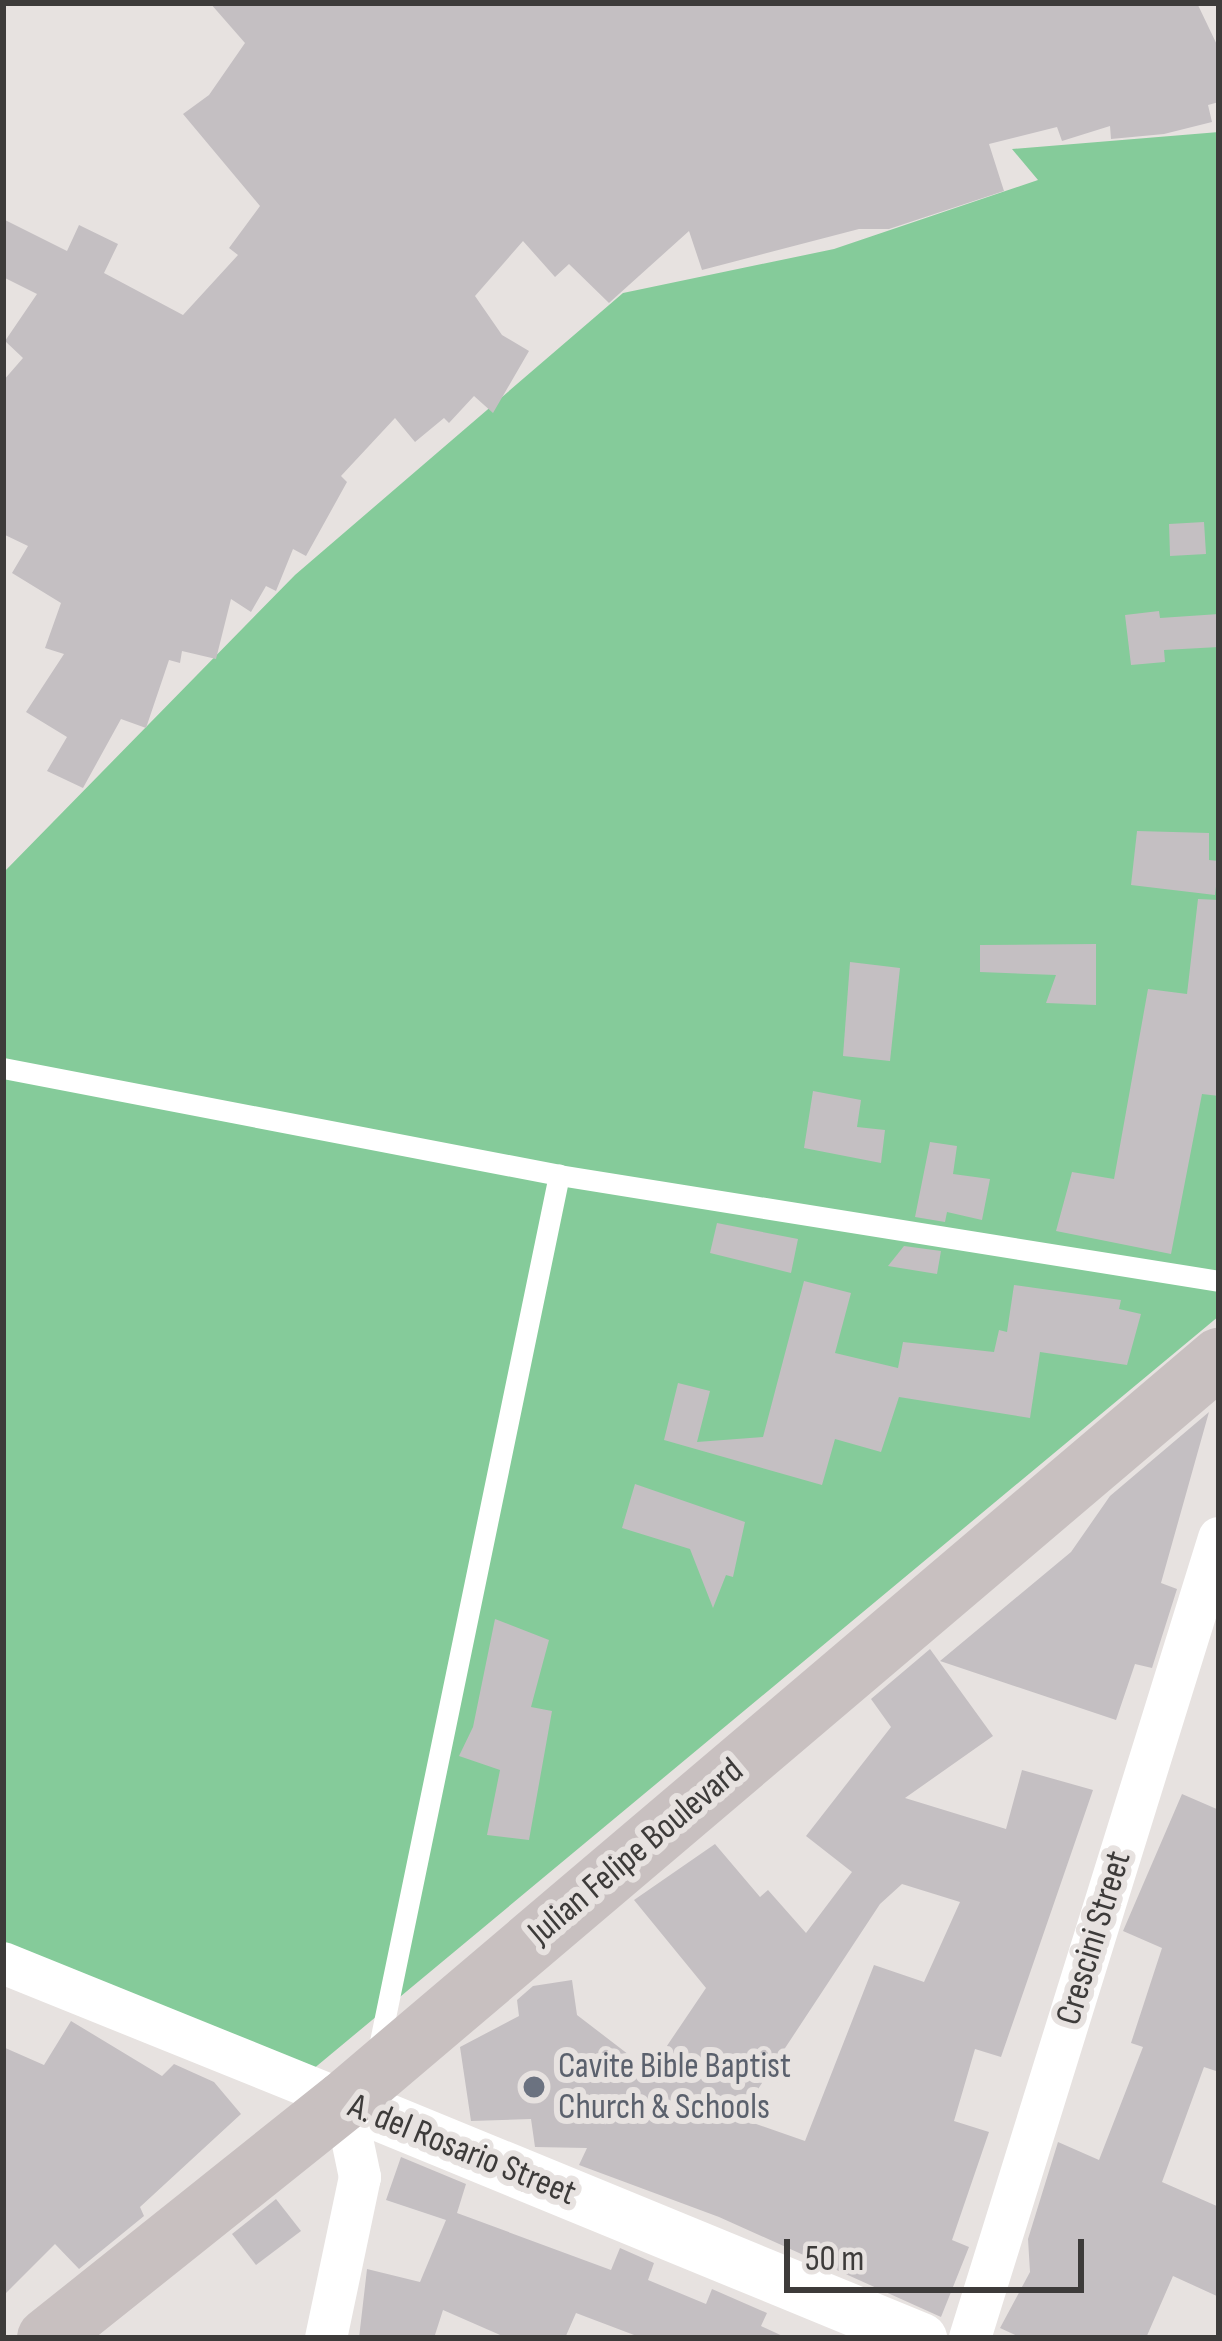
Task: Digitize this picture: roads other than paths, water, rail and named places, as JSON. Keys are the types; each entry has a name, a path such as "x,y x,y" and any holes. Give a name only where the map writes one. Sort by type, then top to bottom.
{"main road":[{"name":"Julian Felipe Boulevard","path":"47,2338 358,2089 1219,1358"}],"street":[{"name":"Crescini Street","path":"970,2338 1219,1538"},
{"name":"A. del Rosario Street","path":"3,1963 358,2089 921,2338"},
{"path":"326,2338 360,2177 358,2089"}],"lane":[{"path":"3,1068 559,1175 1219,1281"},
{"path":"358,2089 559,1175"}],"place":[{"name":"Cavite Bible Baptist Church & Schools","path":"534,2087"}]}
